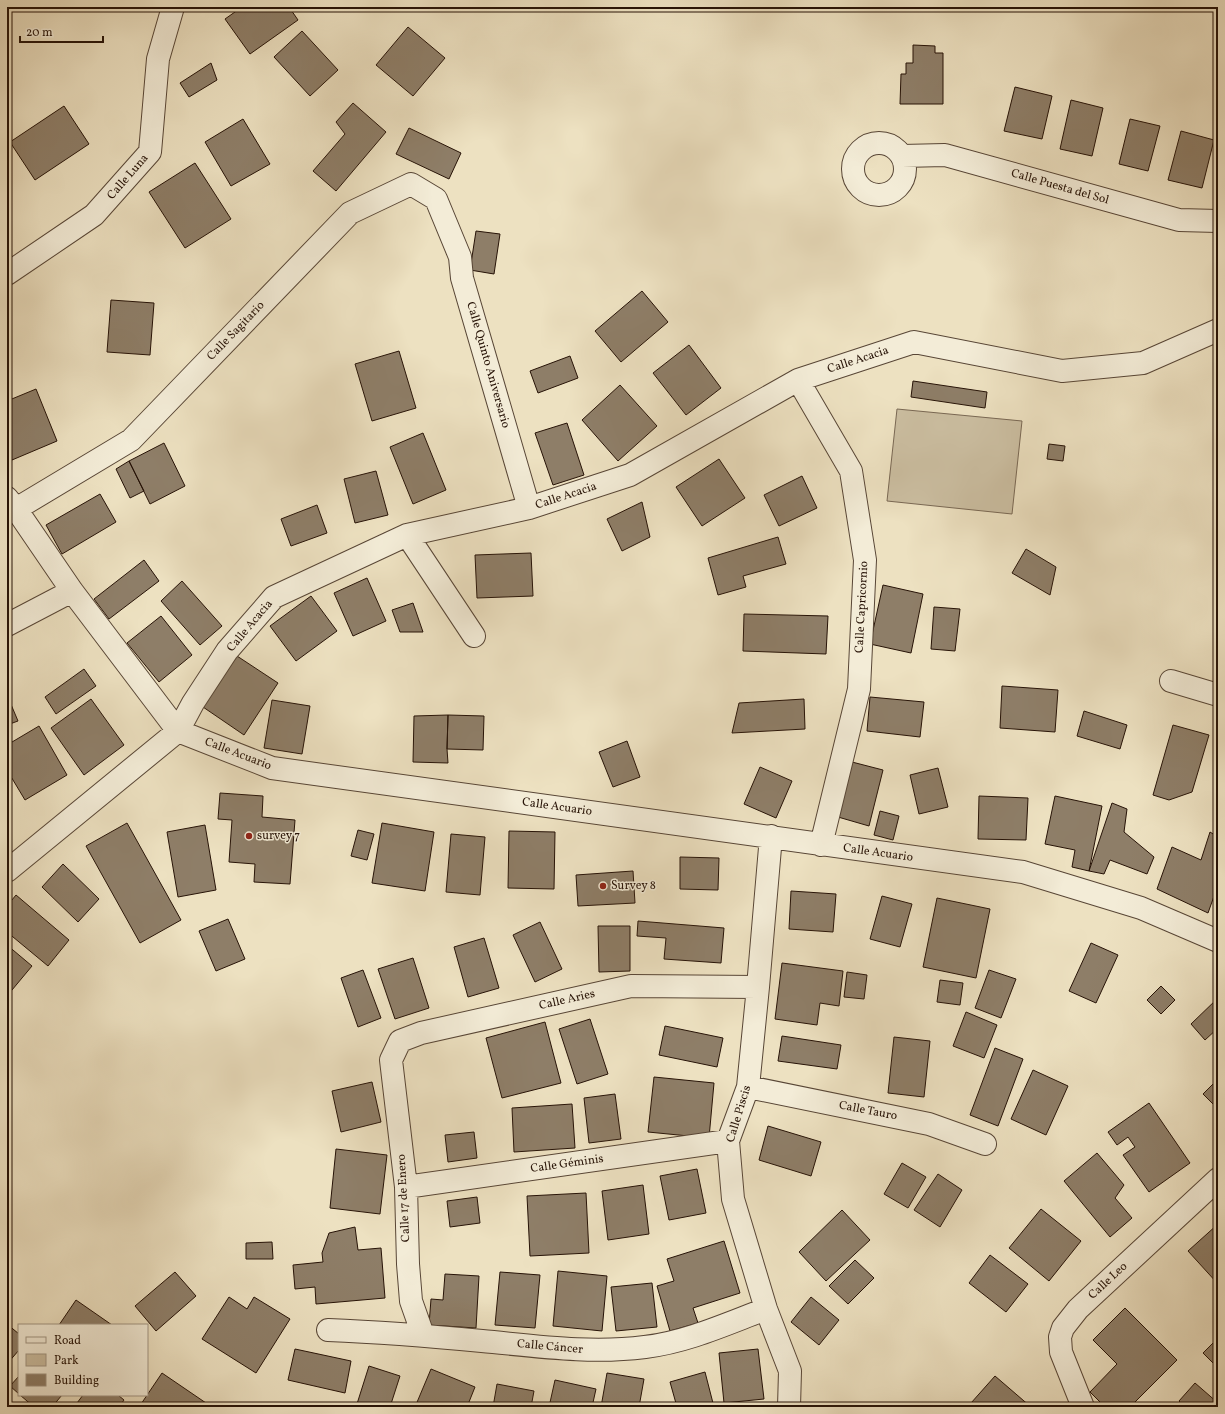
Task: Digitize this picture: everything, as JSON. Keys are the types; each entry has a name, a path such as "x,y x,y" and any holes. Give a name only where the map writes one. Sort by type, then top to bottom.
{"street":[{"name":"Calle Luna","path":"7,274 94,215 150,152 158,59 173,7"},
{"name":"Calle Puesta del Sol","path":"902,156 945,155 1179,220 1218,221"},
{"name":"Calle Sagitario","path":"12,504 131,440 350,212 411,184 436,199 446,222"},
{"name":"Calle Quinto Aniversario","path":"446,222 460,257 462,278 529,508"},
{"name":"Calle Acacia","path":"7,871 178,732 193,703 227,651 274,597 407,535 529,508 630,475 798,380 914,342 1062,371 1143,363 1218,330"},
{"name":"Calle Capricornio","path":"798,380 851,472 865,560 859,689 821,845"},
{"path":"12,504 72,591 178,732"},
{"path":"407,535 474,636"},
{"path":"7,625 72,591"},
{"path":"1171,681 1218,695"},
{"name":"Calle Acuario","path":"178,732 272,768 1023,872 1141,908 1218,940"},
{"name":"Calle Piscis","path":"771,836 748,1087 728,1141 733,1199 766,1309 790,1371 789,1407"},
{"name":"Calle Aries","path":"391,1060 400,1041 422,1033 631,986 758,987"},
{"name":"Calle 17 de Enero","path":"391,1060 406,1187 408,1264 411,1301 423,1335"},
{"name":"Calle Tauro","path":"748,1087 929,1124 985,1144"},
{"name":"Calle Géminis","path":"406,1187 728,1141"},
{"name":"Calle Leo","path":"1080,1406 1061,1352 1060,1337 1063,1328 1078,1309 1218,1179"},
{"name":"Calle Cáncer","path":"328,1330 423,1335 561,1348 602,1350 645,1347 668,1343 699,1334 766,1309"}],"green space":[{"path":"897,409 1022,421 1012,514 887,501"}],"building":[{"path":"242,7 289,7 298,20 250,54 225,19"},
{"path":"408,27 445,58 413,96 376,65"},
{"path":"302,31 338,70 310,96 274,57"},
{"path":"913,45 935,46 935,53 943,53 943,104 900,104 901,74 906,74 906,63 913,63"},
{"path":"211,63 217,80 189,97 180,83"},
{"path":"1015,87 1052,96 1042,139 1004,131"},
{"path":"1071,100 1103,108 1092,156 1060,149"},
{"path":"353,103 386,132 336,191 313,171 345,134 336,122"},
{"path":"64,106 89,144 35,180 10,142"},
{"path":"243,119 270,164 231,186 205,142"},
{"path":"1130,119 1160,126 1148,171 1119,164"},
{"path":"409,128 461,153 449,179 396,154"},
{"path":"1181,131 1214,140 1202,188 1168,180"},
{"path":"195,163 231,219 185,248 149,192"},
{"path":"476,231 500,234 494,274 470,270"},
{"path":"642,291 668,322 621,362 595,331"},
{"path":"111,300 154,303 150,355 107,352"},
{"path":"689,345 721,388 686,415 653,373"},
{"path":"399,351 416,408 372,421 355,364"},
{"path":"570,356 578,378 538,393 530,371"},
{"path":"913,381 987,392 985,408 911,397"},
{"path":"620,385 657,426 618,461 582,420"},
{"path":"36,389 57,441 12,460 7,449 7,401"},
{"path":"567,423 584,475 553,485 535,433"},
{"path":"423,433 446,490 413,504 390,447"},
{"path":"164,443 185,486 150,504 129,461"},
{"path":"1049,444 1065,446 1063,461 1047,459"},
{"path":"719,459 745,498 702,526 676,487"},
{"path":"129,461 144,491 130,498 116,469"},
{"path":"376,471 388,515 355,523 344,479"},
{"path":"802,476 817,508 779,526 764,495"},
{"path":"100,494 116,522 62,554 46,525"},
{"path":"642,502 650,537 622,551 607,519"},
{"path":"317,505 327,533 291,546 281,519"},
{"path":"778,537 786,564 743,576 746,587 718,595 708,558"},
{"path":"1026,549 1056,567 1050,595 1012,573"},
{"path":"531,553 533,596 477,598 475,555"},
{"path":"144,560 159,581 109,619 94,599"},
{"path":"367,578 386,621 353,636 334,593"},
{"path":"182,581 222,626 200,645 161,601"},
{"path":"883,585 923,594 911,653 870,644"},
{"path":"311,596 337,631 296,661 270,626"},
{"path":"413,603 423,632 400,632 392,610"},
{"path":"934,607 960,609 955,651 931,649"},
{"path":"744,614 828,616 826,654 743,651"},
{"path":"161,616 192,655 159,682 127,643"},
{"path":"237,656 278,683 244,735 203,707"},
{"path":"84,669 96,686 56,714 45,697"},
{"path":"1002,686 1058,690 1055,732 1000,728"},
{"path":"7,695 18,721 7,725"},
{"path":"870,697 924,702 920,737 867,731"},
{"path":"91,699 124,745 84,775 51,728"},
{"path":"804,699 805,729 732,733 739,703"},
{"path":"272,700 310,706 302,754 264,748"},
{"path":"1084,711 1127,725 1120,749 1077,736"},
{"path":"448,715 448,763 413,762 414,716"},
{"path":"448,715 484,716 483,750 447,749"},
{"path":"1173,725 1209,735 1192,792 1169,800 1153,795"},
{"path":"39,726 67,775 25,800 7,770 7,745"},
{"path":"627,741 640,777 613,787 599,752"},
{"path":"852,762 883,770 869,826 838,817"},
{"path":"760,767 792,781 776,818 744,804"},
{"path":"938,768 948,807 919,814 910,775"},
{"path":"220,793 263,796 262,817 295,820 290,884 254,882 255,864 229,862 232,820 218,819"},
{"path":"979,796 1028,798 1026,840 978,839"},
{"path":"1055,796 1102,806 1089,871 1072,867 1075,850 1045,844"},
{"path":"1112,803 1127,809 1124,832 1154,857 1147,874 1110,860 1104,874 1089,871"},
{"path":"880,811 899,816 893,840 874,835"},
{"path":"127,823 181,920 140,943 86,846"},
{"path":"382,823 434,832 425,891 372,883"},
{"path":"205,825 216,890 178,897 167,832"},
{"path":"358,830 374,834 367,860 351,856"},
{"path":"509,831 555,832 554,889 508,888"},
{"path":"1210,832 1218,837 1218,885 1208,913 1157,889 1172,847 1201,860"},
{"path":"451,834 485,837 480,895 446,892"},
{"path":"680,857 719,858 718,890 680,889"},
{"path":"63,864 99,899 78,922 42,887"},
{"path":"633,871 635,903 578,906 576,875"},
{"path":"791,891 836,894 833,932 789,929"},
{"path":"16,895 69,940 48,966 7,932 7,906"},
{"path":"882,896 912,904 900,947 870,939"},
{"path":"937,898 990,909 976,978 923,967"},
{"path":"228,919 245,959 216,971 199,931"},
{"path":"638,921 724,928 721,963 664,959 666,938 637,936"},
{"path":"540,922 562,969 535,982 513,935"},
{"path":"598,926 630,926 630,971 599,972"},
{"path":"484,938 499,988 468,997 454,947"},
{"path":"1091,943 1118,955 1096,1003 1069,991"},
{"path":"7,945 32,966 7,996"},
{"path":"413,958 429,1008 395,1019 378,969"},
{"path":"782,963 843,971 839,1006 820,1003 817,1025 775,1019"},
{"path":"363,970 381,1018 358,1027 341,978"},
{"path":"989,970 1016,979 1001,1018 975,1008"},
{"path":"847,972 867,975 864,999 844,997"},
{"path":"940,980 963,983 960,1005 937,1002"},
{"path":"1161,986 1175,1000 1161,1014 1147,1000"},
{"path":"1218,998 1218,1028 1205,1040 1191,1024"},
{"path":"966,1012 997,1025 984,1058 953,1046"},
{"path":"590,1019 608,1074 577,1084 559,1029"},
{"path":"545,1022 561,1083 502,1098 486,1038"},
{"path":"665,1026 723,1038 717,1067 659,1055"},
{"path":"782,1036 841,1045 837,1069 778,1061"},
{"path":"894,1037 930,1041 924,1097 888,1093"},
{"path":"995,1048 1023,1059 998,1126 970,1115"},
{"path":"1033,1070 1068,1086 1046,1135 1011,1119"},
{"path":"654,1077 714,1083 709,1138 648,1132"},
{"path":"1218,1079 1218,1109 1203,1094"},
{"path":"372,1082 381,1122 341,1132 332,1091"},
{"path":"615,1094 621,1139 589,1143 584,1098"},
{"path":"1149,1103 1190,1163 1149,1192 1123,1155 1135,1147 1128,1137 1117,1145 1108,1132"},
{"path":"572,1104 575,1148 514,1152 512,1108"},
{"path":"768,1126 821,1142 811,1176 759,1160"},
{"path":"474,1132 477,1158 448,1162 445,1135"},
{"path":"336,1149 387,1155 380,1214 330,1208"},
{"path":"1097,1153 1124,1185 1115,1198 1132,1218 1110,1237 1064,1181"},
{"path":"902,1163 926,1177 908,1208 884,1194"},
{"path":"697,1169 706,1213 669,1220 660,1176"},
{"path":"938,1174 962,1190 940,1227 914,1210"},
{"path":"643,1185 649,1234 608,1240 602,1191"},
{"path":"586,1193 589,1253 530,1256 527,1196"},
{"path":"477,1197 480,1223 450,1227 447,1201"},
{"path":"1041,1209 1081,1241 1049,1281 1009,1248"},
{"path":"842,1210 870,1240 826,1281 799,1252"},
{"path":"1218,1224 1218,1284 1188,1251"},
{"path":"355,1227 358,1250 381,1248 385,1298 316,1304 315,1287 295,1289 293,1265 323,1262 322,1253 329,1233"},
{"path":"724,1241 740,1293 693,1308 698,1323 670,1331 657,1286 674,1281 667,1259"},
{"path":"272,1242 273,1259 246,1259 246,1243"},
{"path":"990,1255 1028,1284 1006,1312 969,1283"},
{"path":"855,1260 874,1278 848,1304 829,1286"},
{"path":"558,1271 607,1276 602,1331 553,1326"},
{"path":"175,1272 196,1296 156,1331 135,1306"},
{"path":"500,1272 540,1275 535,1328 495,1325"},
{"path":"445,1274 479,1276 476,1328 429,1325 431,1299 443,1300"},
{"path":"652,1283 657,1327 616,1331 611,1287"},
{"path":"229,1297 247,1309 254,1297 290,1319 256,1373 202,1339"},
{"path":"811,1297 839,1320 819,1345 791,1322"},
{"path":"76,1300 111,1324 60,1324"},
{"path":"1125,1308 1177,1360 1130,1407 1105,1407 1090,1392 1117,1364 1093,1340"},
{"path":"7,1324 18,1333 18,1351 7,1364"},
{"path":"1218,1338 1218,1368 1203,1353"},
{"path":"295,1349 351,1361 345,1393 288,1380"},
{"path":"758,1349 764,1399 724,1403 719,1353"},
{"path":"369,1366 400,1376 390,1407 356,1407"},
{"path":"431,1369 475,1387 467,1407 415,1407"},
{"path":"705,1372 714,1407 677,1407 670,1382"},
{"path":"162,1373 206,1403 203,1407 139,1407 146,1396 148,1396"},
{"path":"607,1373 644,1379 639,1407 601,1407"},
{"path":"995,1376 1031,1407 975,1407 971,1403"},
{"path":"18,1377 18,1393 10,1386"},
{"path":"555,1380 596,1389 592,1407 549,1407"},
{"path":"1195,1383 1218,1403 1218,1407 1185,1407 1179,1401"},
{"path":"497,1384 534,1391 531,1407 493,1407"},
{"path":"21,1396 61,1396 52,1407 34,1407"},
{"path":"82,1396 119,1396 124,1400 119,1407 74,1407"}],"place":[{"name":"survey 7","path":"249,836"},
{"name":"Survey 8","path":"603,886"}]}
